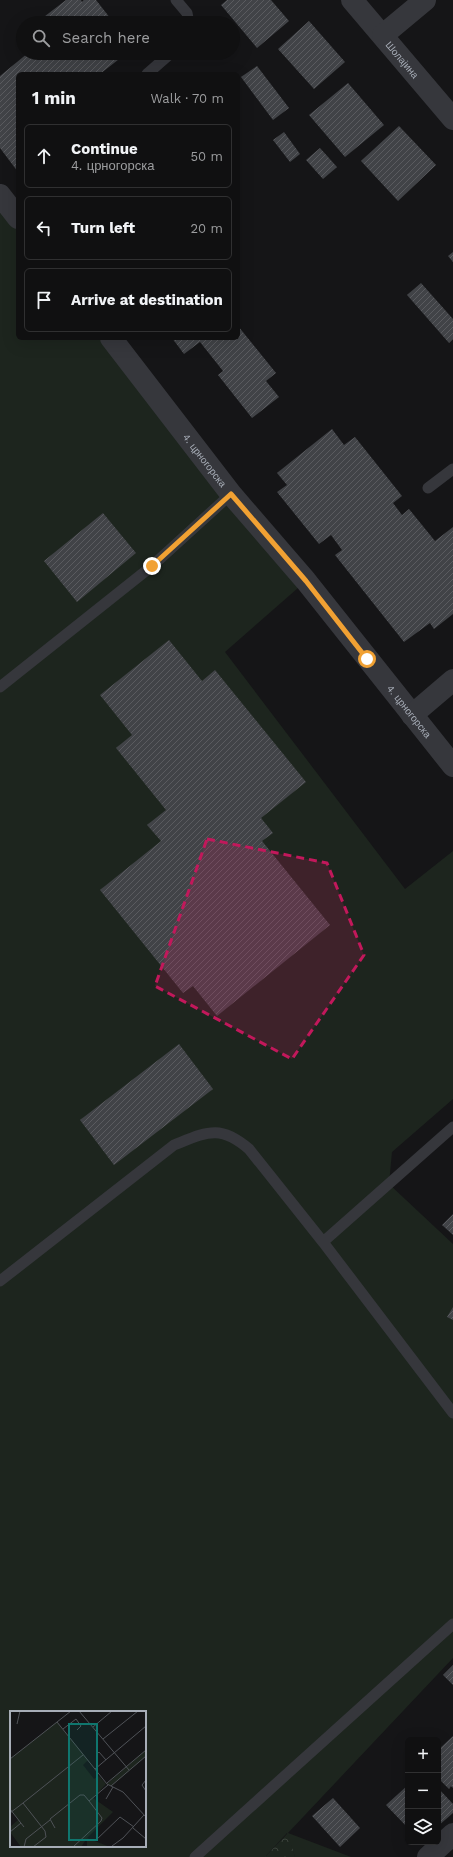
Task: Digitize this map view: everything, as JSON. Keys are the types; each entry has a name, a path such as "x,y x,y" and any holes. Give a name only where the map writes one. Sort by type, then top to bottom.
{"street":[{"name":"Шолајина","path":"352,0 453,118"},
{"path":"383,35 425,0"},
{"path":"0,194 16,215"},
{"name":"4. црногорска","path":"113,340 231,494 306,581 453,766"},
{"path":"412,715 453,680"},
{"path":"428,1857 453,1834"}],"lane":[{"path":"176,0 187,12 188,16"},
{"path":"149,72 163,60"},
{"path":"428,488 453,469"},
{"path":"0,687 152,566 231,494"},
{"path":"323,1242 453,1127"},
{"path":"0,1281 174,1145 197,1136 217,1132 236,1138 249,1149 323,1242 453,1413"},
{"path":"195,1857 453,1624"}],"highlighted area":[{"path":"207,839 327,863 364,955 292,1059 155,986"}],"green space":[{"path":"0,195 16,215 16,340 113,340 306,581 225,652 405,889 453,851 453,1099 392,1152 389,1184 453,1244 453,1658 288,1833 351,1857 295,1857 287,1833 265,1857 0,1857"},
{"path":"288,1833 295,1857 265,1857"}],"building":[{"path":"66,0 81,0 82,2 84,0 96,0 109,16 45,16"},
{"path":"227,0 271,0 289,21 257,48 240,28 240,16 230,16 221,5"},
{"path":"309,21 345,62 314,89 278,49"},
{"path":"19,60 118,60 103,72 16,72 16,169 0,148 0,76"},
{"path":"257,66 289,108 273,120 241,77"},
{"path":"348,83 384,125 345,157 309,115"},
{"path":"399,126 436,165 398,201 361,161"},
{"path":"284,132 300,154 290,162 273,140"},
{"path":"320,148 337,167 323,179 306,160"},
{"path":"453,252 453,262 448,256"},
{"path":"421,283 453,319 453,339 449,343 407,295"},
{"path":"240,328 276,373 266,381 279,397 252,418 218,375 223,371 200,342 184,354 174,340 240,340"},
{"path":"332,429 344,445 355,437 402,496 393,503 402,515 409,509 435,541 453,527 453,614 434,629 430,623 404,642 335,555 342,550 331,535 319,544 277,492 287,485 277,473"},
{"path":"103,513 136,553 77,602 44,561"},
{"path":"169,640 202,681 215,670 306,782 261,818 273,833 262,841 330,925 217,1016 193,986 183,993 100,890 161,841 147,825 166,810 116,748 132,735 100,695"},
{"path":"179,1044 213,1089 114,1165 80,1120"},
{"path":"453,1214 453,1235 442,1225"},
{"path":"453,1307 453,1320 447,1317"},
{"path":"453,1665 453,1685 443,1675"},
{"path":"453,1736 453,1788 451,1786 449,1789 441,1781 441,1747"},
{"path":"405,1788 405,1825 386,1805"},
{"path":"441,1791 453,1804 453,1813 441,1823"},
{"path":"333,1798 360,1828 340,1847 312,1816"}],"route":[{"path":"152,566 231,494 306,581 367,659"}]}
